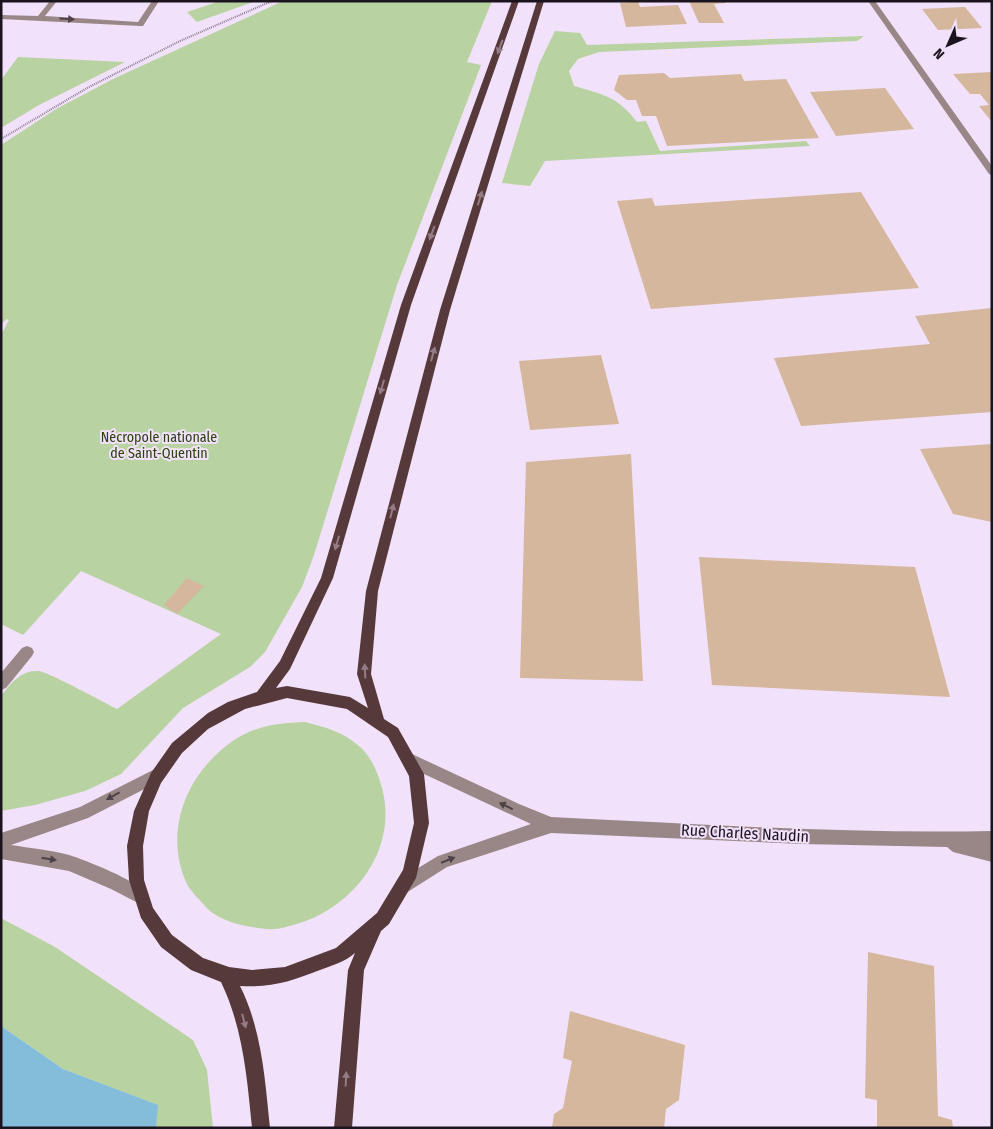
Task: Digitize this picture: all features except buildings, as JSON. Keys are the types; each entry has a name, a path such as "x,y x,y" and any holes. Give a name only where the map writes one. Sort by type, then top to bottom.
{"main road":[{"path":"262,696 285,665 327,578 406,305 516,1"},
{"path":"378,717 364,674 372,591 444,310 541,1"},
{"path":"287,692 312,692 336,696 378,717 397,737 412,761 423,799 421,842 406,885 392,909 373,931 341,956 304,972 266,979 228,976 198,965 172,947 153,923 140,896 133,855 140,813 157,775 177,747 203,724 231,707 262,696 287,692"},
{"path":"343,1128 346,1062 356,970 373,931"},
{"path":"228,976 239,1001 254,1058 261,1128"}],"street":[{"path":"40,18 54,1"},
{"path":"1,17 140,24 156,1"},
{"path":"871,1 992,172"},
{"path":"1,684 28,652"},
{"name":"Rue Charles Naudin","path":"412,761 514,810 551,825 802,836 938,840 992,839"},
{"path":"1,841 82,813 157,775"},
{"name":"Rue Charles Naudin","path":"406,885 444,860 551,825"},
{"name":"Rue Charles Naudin","path":"938,840 992,854"},
{"path":"1,852 69,862 117,883 140,896"}],"path":[{"path":"1,140 87,88 180,41 272,1"}],"green space":[{"path":"220,1 256,1 197,22 187,12"},
{"name":"Nécropole nationale de Saint-Quentin","path":"283,1 492,1 467,62 481,65 397,285 314,555 302,587 265,652 250,667 183,708 121,774 85,791 35,805 1,811 1,696 16,679 32,671 43,672 117,709 221,634 81,571 23,635 1,624 1,335 9,320 7,319 1,324 1,145 56,109 115,78"},
{"path":"555,31 580,33 587,45 864,36 857,41 599,52 578,59 569,71 574,86 594,92 616,102 630,113 637,122 646,121 660,151 806,141 810,146 545,161 530,186 502,183 539,64"},
{"path":"18,57 125,62 39,105 1,128 1,80"},
{"path":"305,722 327,728 347,737 363,750 374,765 382,788 385,811 384,833 377,855 366,874 352,891 334,906 314,917 280,929 264,929 233,923 209,910 192,892 186,882 179,861 177,840 179,820 185,800 194,782 207,765 239,737 263,727"},
{"path":"1,918 55,947 193,1040 207,1070 213,1128 156,1128 157,1105 63,1069 1,1026"}],"water":[{"path":"1,1026 63,1069 158,1105 156,1128 1,1128"}]}
